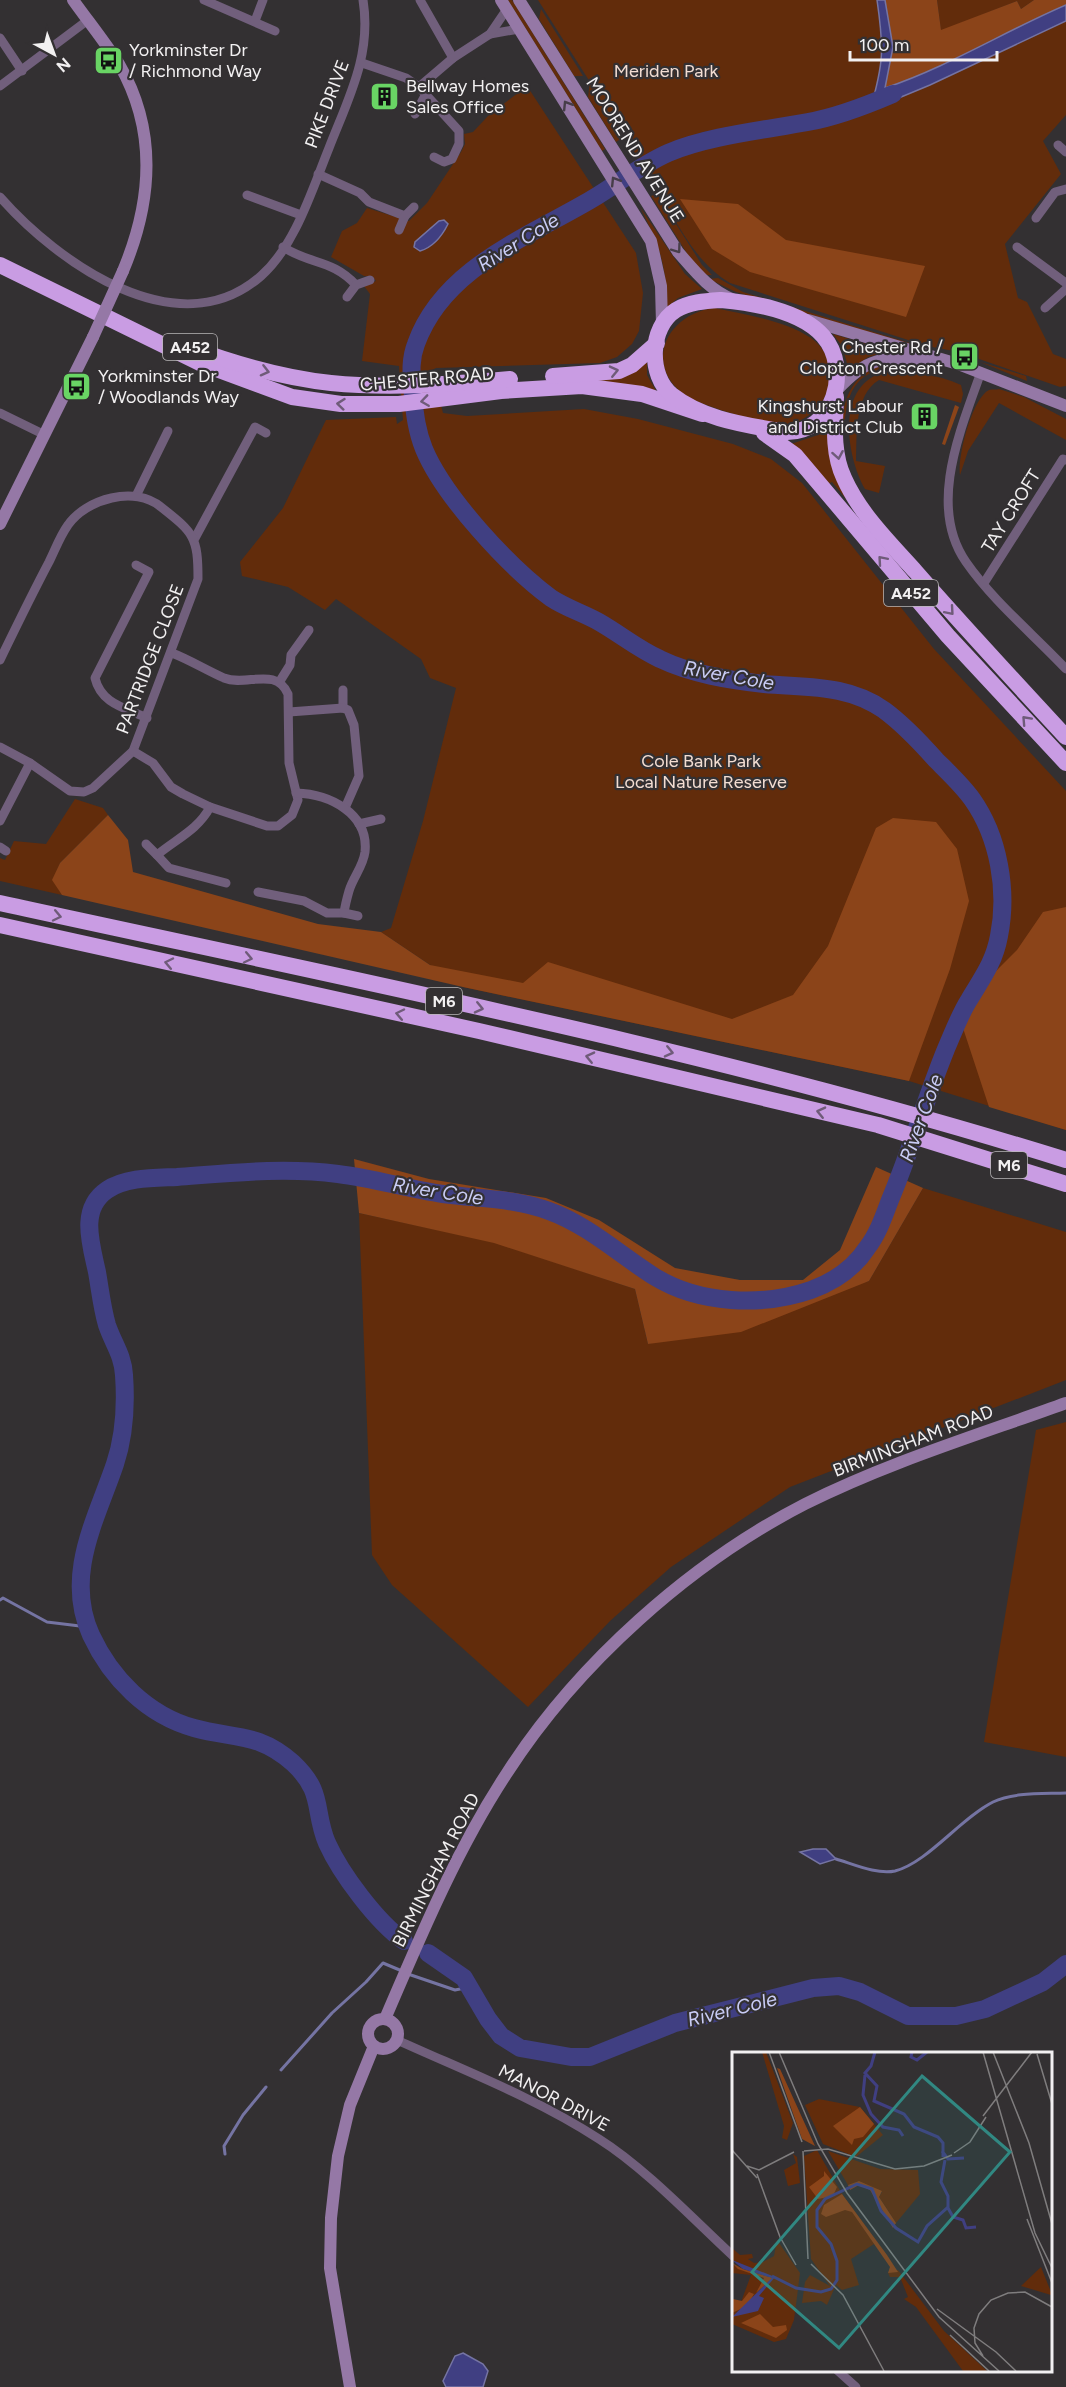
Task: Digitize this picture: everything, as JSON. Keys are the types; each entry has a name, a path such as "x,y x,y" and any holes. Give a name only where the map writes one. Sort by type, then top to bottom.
{"highway":[{"name":"CHESTER ROAD","path":"0,256 181,344 225,361 331,383 396,384 450,391 582,386 642,394 702,414"},
{"name":"CHESTER ROAD","path":"0,265 127,330 246,381 292,396 322,402 358,406 399,404 450,391 619,371 632,364 657,343"},
{"name":"A452","path":"836,393 817,420 796,433 702,414 675,397 659,381 654,359 662,324 675,310 691,304 705,301 738,302 801,318 824,337 837,369 837,454 843,477 855,498 873,524 1066,737"},
{"name":"A452","path":"754,426 795,455 940,627 1066,763"},
{"name":"M6","path":"0,903 495,1012 886,1105 1066,1160"},
{"name":"M6","path":"0,926 479,1031 878,1125 1066,1184"}],"main road":[{"path":"0,524 93,337 123,271 140,225 146,193 148,162 145,133 134,96 119,64 74,0"},
{"name":"MOOREND AVENUE","path":"519,0 612,144 678,252 720,294 738,302"},
{"name":"MOOREND AVENUE","path":"504,4 651,241 658,264 663,307 662,324"},
{"path":"801,318 958,364 1066,406"},
{"path":"836,393 853,373 879,359 958,364"},
{"name":"BIRMINGHAM ROAD","path":"386,2019 468,1837 532,1737 605,1655 689,1579 756,1533 834,1491 899,1462 1066,1403"},
{"path":"350,2387 330,2268 331,2218 338,2156 345,2125 374,2046 369,2031 374,2022 386,2019 396,2026 397,2040 386,2049 374,2046"}],"street":[{"path":"204,0 275,31"},
{"path":"255,21 263,0"},
{"name":"PIKE DRIVE","path":"0,197 57,252 134,294 162,302 191,303 218,299 260,277 283,247 301,215 362,63 366,40 363,0"},
{"path":"420,0 453,58"},
{"path":"490,34 504,4"},
{"path":"0,86 88,20"},
{"path":"415,114 423,91 453,58 490,34 519,29"},
{"path":"0,38 22,71"},
{"path":"362,63 406,78 423,91 459,131 459,144 452,159 444,162 434,157"},
{"path":"1058,145 1066,152"},
{"path":"318,174 360,193 369,202 405,216"},
{"path":"1036,218 1055,192 1066,189"},
{"path":"247,195 301,215"},
{"path":"399,230 405,216 414,207"},
{"path":"283,247 303,258 332,264 344,272 356,285"},
{"path":"1017,247 1066,284"},
{"path":"347,297 356,285 370,280"},
{"path":"1045,308 1066,289"},
{"path":"981,372 953,464 948,506 950,522 959,552 984,583 1066,669"},
{"path":"0,413 45,435"},
{"path":"0,660 68,524 89,507 108,499 136,496 158,504 195,538 255,428 266,433"},
{"path":"136,496 168,431"},
{"name":"TAY CROFT","path":"984,583 1063,459 1066,460"},
{"name":"PARTRIDGE CLOSE","path":"30,763 69,791 84,792 93,788 133,751 172,653 198,579 198,553 195,538"},
{"path":"136,565 149,572 95,678 99,692 105,699 147,718"},
{"path":"280,681 290,665 291,655 309,630"},
{"path":"133,751 153,763 171,787 210,807 267,826 278,826 288,820 296,809 296,793 290,763 288,694 280,681 227,679 172,653"},
{"path":"343,690 343,708"},
{"path":"289,712 343,708 348,710 354,725 359,776 345,808"},
{"path":"0,747 30,763 0,821"},
{"path":"296,793 316,794 345,808 359,824 365,851 362,865 349,890 344,914"},
{"path":"157,855 176,838 196,828 210,807"},
{"path":"359,824 381,819"},
{"path":"146,844 169,868 226,883"},
{"path":"258,892 303,901 327,913 358,916"},
{"name":"MANOR DRIVE","path":"397,2040 532,2101 600,2139 666,2194 732,2255"},
{"path":"839,2372 856,2387"}],"green space":[{"path":"508,0 512,0 605,149 602,151"},
{"name":"Meriden Park","path":"538,0 877,0 882,47 875,94 857,103 829,111 703,132 639,159 614,121 622,138 616,142 588,97 590,82"},
{"path":"937,0 1034,0 1021,9 1017,1 941,31"},
{"path":"541,9 583,76 574,76 539,19"},
{"path":"1066,21 1066,115 1043,141 1061,174 1005,244 1018,298 1027,302 1053,354 1066,359 1066,386 1060,387 959,352 927,346 730,283 716,273 692,247 647,171 683,153 851,117 930,85"},
{"name":"Cole Bank Park Local Nature Reserve","path":"527,86 636,253 643,293 639,331 632,344 617,357 600,363 436,368 432,370 443,413 467,416 584,409 638,419 733,444 771,459 802,483 934,649 1066,791 1066,1130 909,1081 463,987 381,932 391,928 423,821 456,688 430,678 421,659 336,599 325,610 288,587 242,576 240,562 283,508 326,420 396,417 397,424 403,420 399,366 362,361 370,294 364,286 376,281 372,276 364,276 331,257 342,231 357,223 367,208 409,221 427,203 461,152 465,144 464,134 473,132 488,116"},
{"path":"657,194 702,265 712,275 705,275 693,263 651,196"},
{"path":"640,207 685,274 702,289 678,298 666,308 665,280 660,255"},
{"path":"718,278 743,292 914,346 736,292 709,279"},
{"path":"715,308 789,327 811,338 823,349 829,363 830,377 827,391 820,404 810,415 796,422 779,425 760,422 694,400 674,385 666,371 663,357 666,343 673,330 684,320 698,312"},
{"path":"833,334 890,351 868,357 849,370 842,346"},
{"path":"647,360 647,375 659,396 586,384"},
{"path":"980,362 1026,376 1027,381"},
{"path":"889,364 909,366 880,370 871,373 857,383 847,405 841,429 844,406 853,386 867,372"},
{"path":"886,372 915,373 943,378 961,385 963,394 961,403 879,380 871,387 865,395 858,416 856,461 885,466 879,493 865,489 858,475 853,458 849,422 852,405 859,390 870,379"},
{"path":"999,389 1024,397 1066,419 1066,440 999,403 968,451 960,475 963,443 977,404 989,390"},
{"path":"828,425 847,500 832,482 828,484 791,444 818,435"},
{"path":"75,799 103,808 108,815 60,863 53,880 62,895 0,881 0,858 5,860 14,841 46,844"},
{"path":"923,1188 1066,1232 1066,1380 790,1487 671,1567 610,1621 528,1707 392,1585 372,1555 359,1213 494,1242 635,1289 648,1344 869,1281"},
{"path":"1066,1422 1066,1757 984,1742 1036,1430"}],"shaded area":[{"path":"877,0 885,0 893,47 885,88 931,70 1066,5 1066,21 930,85 870,110 878,80 881,55"},
{"path":"885,0 937,0 941,30 1017,1 1021,9 1034,0 1066,0 1066,5 931,70 885,88 893,47"},
{"path":"680,199 738,204 786,240 925,266 906,317 750,272 712,249"},
{"path":"444,220 448,224 433,244 420,251 414,247 415,242 439,221"},
{"path":"955,405 959,407 945,445 942,444"},
{"path":"108,815 128,840 133,872 318,924 381,932 430,965 523,983 548,962 732,1019 793,995 828,946 876,828 893,818 936,822 957,849 969,901 950,969 909,1081 463,987 62,895 52,880 60,863"},
{"path":"1066,907 1066,1130 989,1107 960,1019 970,997 1017,950 1043,912"},
{"path":"354,1159 429,1179 546,1198 599,1220 675,1268 740,1280 803,1280 840,1250 876,1167 923,1188 869,1281 741,1332 648,1344 635,1289 494,1243 359,1213"},
{"path":"826,1849 836,1859 820,1864 800,1852"},
{"path":"463,2353 483,2364 488,2371 483,2387 446,2387 443,2381 455,2356"}],"waterway":[{"name":"River Cole","path":"404,1941 371,1910 341,1869 327,1843 310,1784 293,1763 257,1741 194,1728 161,1714 132,1693 120,1680 99,1651 91,1635 84,1613 81,1591 82,1569 92,1527 118,1454 124,1420 125,1397 122,1361 107,1325 102,1305 90,1239 90,1217 98,1198 107,1190 132,1180 257,1171 338,1174 430,1192 510,1201 549,1211 577,1224 672,1286 691,1293 731,1300 772,1299 819,1287 849,1268 871,1243 898,1181 954,1030 987,970 997,946 1002,919 1002,883 995,847 981,814 964,789 918,740 891,715 870,702 841,691 737,681 684,669 652,655 599,622 551,598 534,585 479,530 433,468 418,430 413,397 412,357 429,318 446,295 467,275 490,257 592,199 648,163 700,142 830,117 893,94"},
{"path":"0,1600 3,1598 47,1622 88,1627"},
{"path":"836,1859 873,1870 895,1871 932,1850 969,1818 993,1802 1019,1795 1066,1793"},
{"name":"River Cole","path":"428,1953 464,1978 488,2019 501,2036 520,2048 571,2057 590,2057 675,2023 813,1988 839,1986 860,1992 908,2016 956,2016 985,2009 1043,1982 1066,1964"},
{"path":"281,2070 332,2013 383,1963 402,1971"},
{"path":"408,1974 455,1990 470,1987"},
{"path":"225,2154 224,2146 243,2115 266,2087"}],"place":[{"name":"Yorkminster Dr / Richmond Way","path":"108,60"},
{"name":"Bellway Homes Sales Office","path":"385,96"},
{"name":"Chester Rd / Clopton Crescent","path":"964,357"},
{"name":"Yorkminster Dr / Woodlands Way","path":"77,386"},
{"name":"Kingshurst Labour and District Club","path":"924,416"}]}
